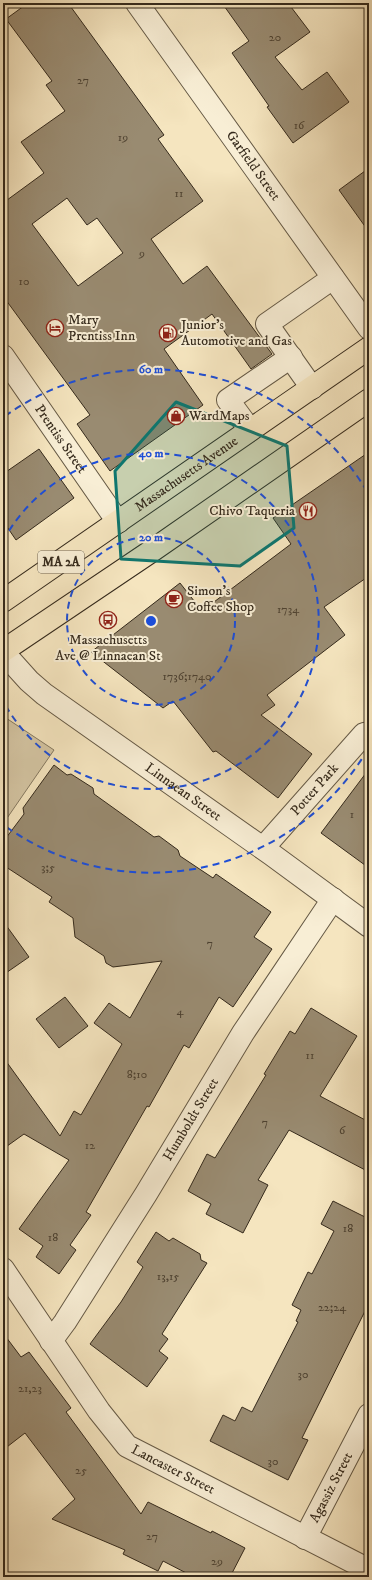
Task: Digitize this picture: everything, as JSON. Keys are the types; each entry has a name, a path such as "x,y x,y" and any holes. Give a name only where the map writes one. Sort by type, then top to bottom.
{"main road":[{"name":"Massachusetts Avenue","path":"3,600 369,348"},
{"name":"MA 2A","path":"3,652 369,400"}],"street":[{"name":"Garfield Street","path":"137,3 369,328"},
{"path":"312,388 266,324 332,278"},
{"name":"Prentiss Street","path":"3,356 118,522"},
{"path":"250,430 228,400 291,357"},
{"name":"Linnaean Street","path":"3,652 29,681 44,694 263,848 369,926"},
{"name":"Potter Park","path":"263,848 364,734 369,733"},
{"name":"Humboldt Street","path":"51,1341 65,1322 146,1194 243,1033 333,899"},
{"name":"Lancaster Street","path":"3,1269 99,1411 127,1446 369,1570"},
{"name":"Agassiz Street","path":"305,1538 369,1415"}],"highlighted area":[{"path":"176,402 287,446 294,528 240,566 121,559 115,471"}],"shaded area":[{"path":"3,716 54,750 3,824"}],"building":[{"path":"28,3 68,3 164,135 158,139 203,201 151,239 183,284 207,266 272,354 251,369 212,314 164,349 203,405 110,471 77,424 90,415 3,296 3,203 44,173 21,142 65,111 46,85 52,81 6,19","holes":["67,198 87,225 97,218 123,253 78,286 32,224"]},
{"path":"222,3 288,3 310,32 275,57 302,90 327,72 349,102 293,143 267,107 269,106 232,53 249,41"},
{"path":"369,168 369,232 339,190"},
{"path":"39,449 74,498 16,540 3,521 3,474"},
{"path":"369,452 369,576 324,607 345,635 267,695 275,705 261,715 312,754 278,798 216,751 213,752 173,701 163,708 91,652 180,583 202,611 291,544 273,518"},
{"path":"54,765 67,775 71,774 93,788 94,794 154,837 159,836 178,850 180,856 213,878 216,874 271,912 254,937 272,949 233,1007 219,997 189,1048 184,1045 86,1212 91,1215 70,1245 76,1250 59,1274 36,1257 43,1246 19,1229 69,1160 24,1134 3,1149 3,1057 60,1136 74,1111 81,1115 122,1044 94,1023 109,1003 130,1018 162,961 113,967 106,963 104,956 75,937 73,918 49,902 52,897 3,865 3,842 24,814 23,808"},
{"path":"369,769 369,868 321,833"},
{"path":"3,921 29,957 3,975"},
{"path":"65,997 88,1026 59,1048 36,1019"},
{"path":"311,1008 357,1036 320,1096 369,1122 369,1172 289,1130 258,1180 268,1185 243,1233 206,1214 211,1204 188,1191 207,1154 215,1158 266,1075 264,1074 290,1031 295,1034"},
{"path":"333,1201 369,1219 369,1303 302,1438 308,1440 288,1480 210,1441 223,1415 235,1421 242,1407 252,1412 298,1322 296,1321 301,1310 292,1305 308,1272 312,1274 334,1231 321,1224"},
{"path":"156,1232 169,1241 173,1238 200,1254 201,1260 207,1263 162,1334 168,1339 159,1351 168,1358 147,1387 90,1344 121,1302 143,1267 137,1262"},
{"path":"3,1333 21,1357 29,1352 71,1408 66,1412 141,1514 148,1502 211,1533 212,1531 245,1548 230,1577 194,1577 163,1561 158,1571 123,1554 125,1550 52,1519 75,1499 25,1433 3,1450"}],"place":[{"name":"Mary Prentiss Inn","path":"55,328"},
{"name":"Junior's Automotive and Gas","path":"168,333"},
{"name":"WardMaps","path":"176,416"},
{"name":"Chivo Taqueria","path":"308,511"},
{"name":"Simon's Coffee Shop","path":"174,599"},
{"name":"Massachusetts Ave @ Linnaean St","path":"108,620"}]}
